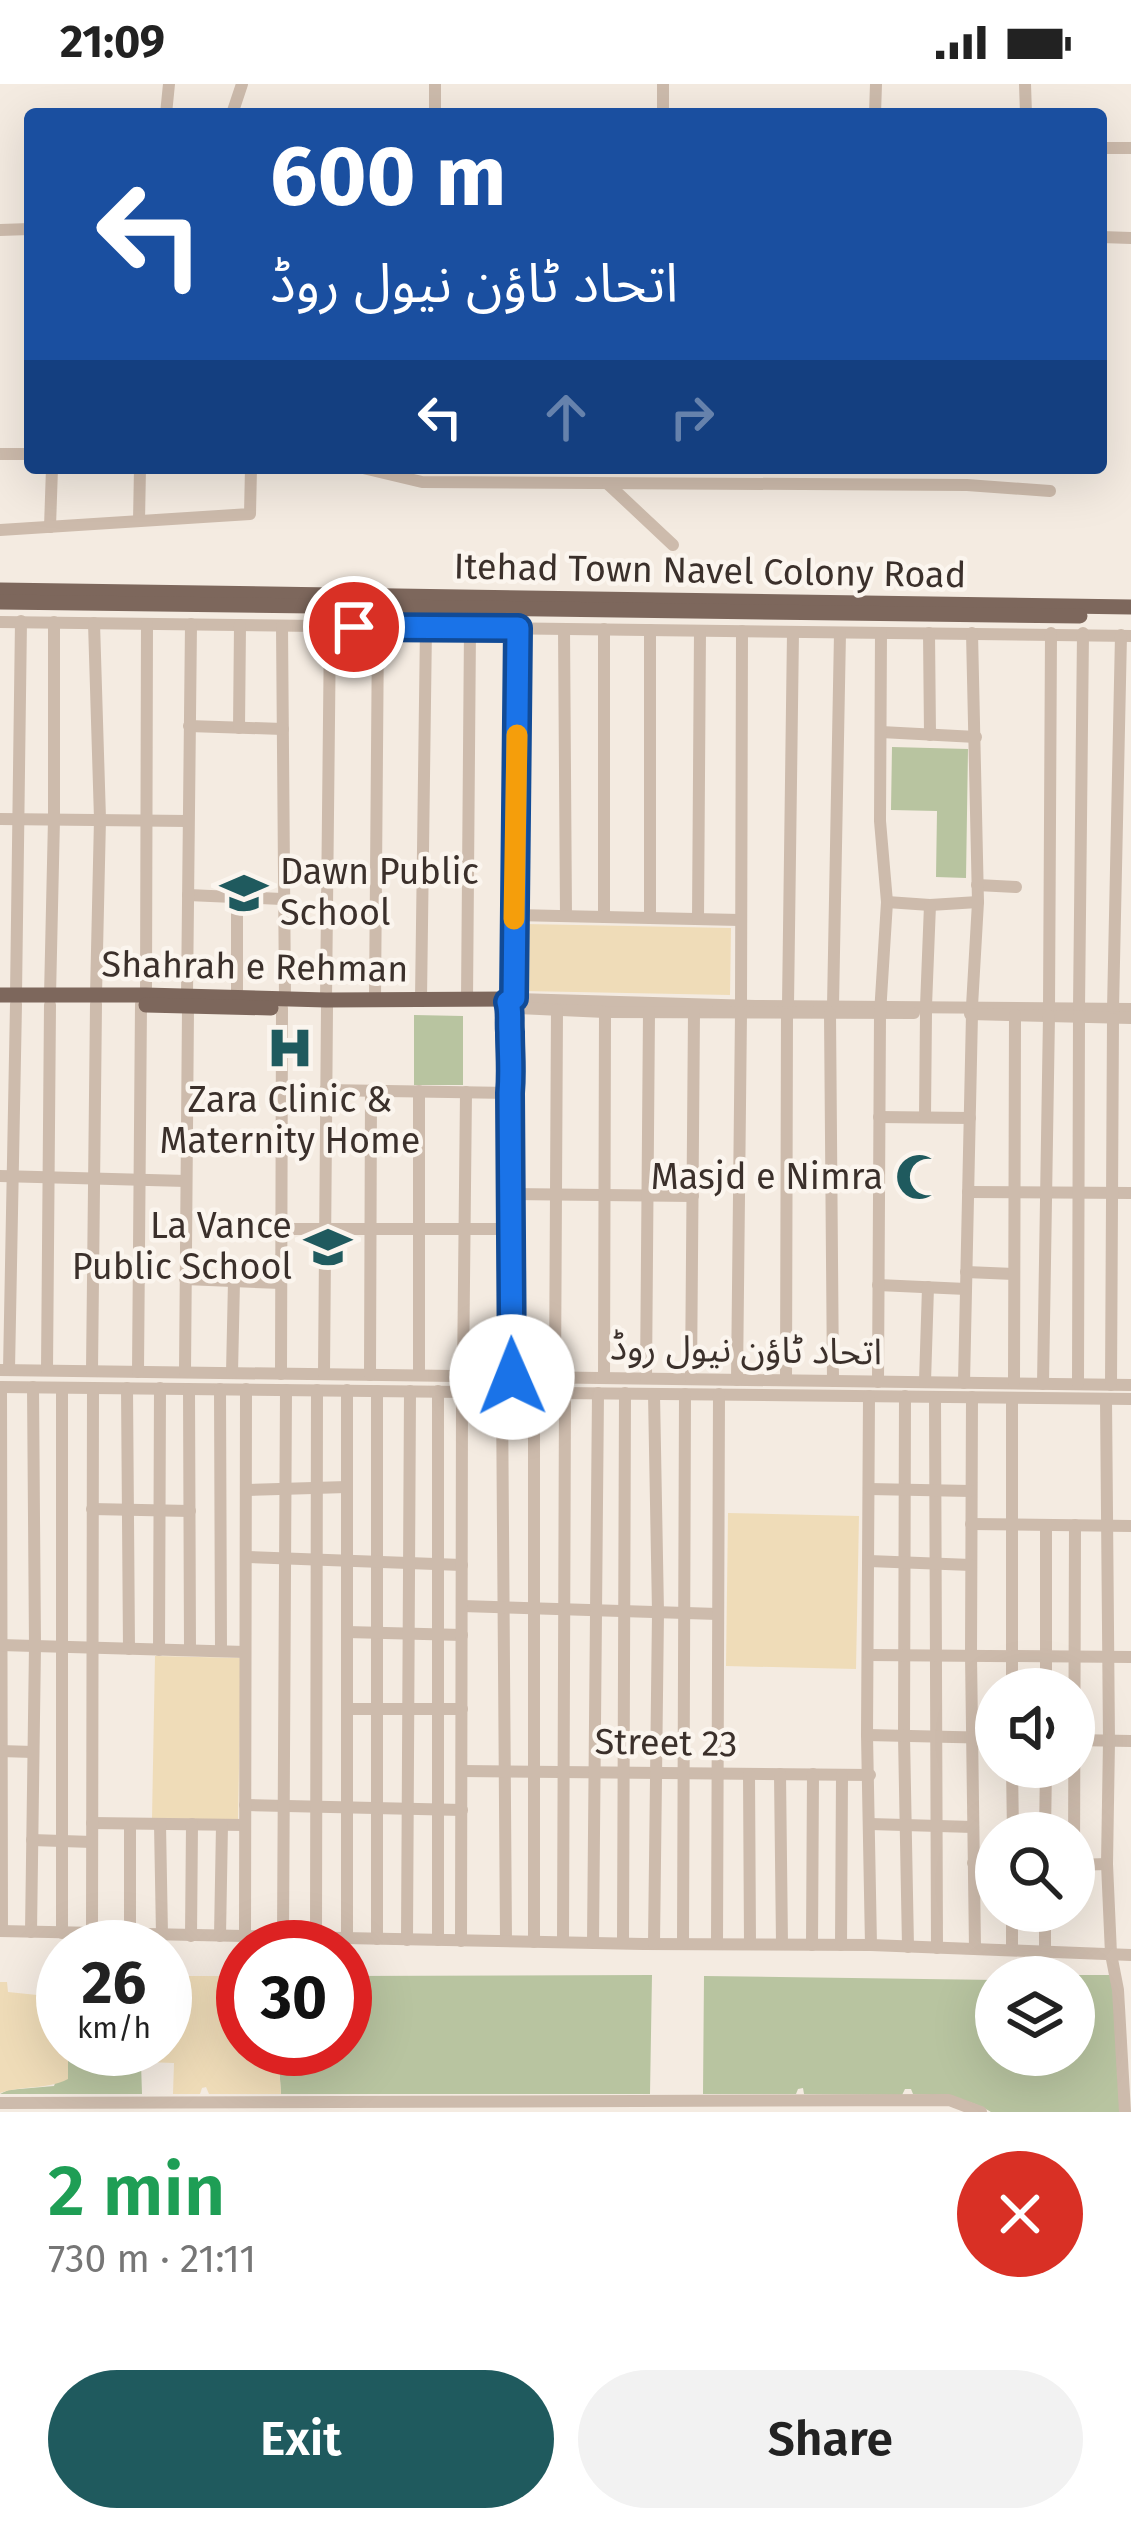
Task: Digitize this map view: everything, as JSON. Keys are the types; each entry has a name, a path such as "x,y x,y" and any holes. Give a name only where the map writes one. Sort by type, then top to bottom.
{"main road":[{"name":"Itehad Town Navel Colony Road","path":"0,590 1131,617"},
{"name":"Itehad Town Navel Colony Road","path":"0,602 1131,607"},
{"name":"Shahrah e Rehman","path":"188,1002 237,997 284,1003"},
{"name":"Shahrah e Rehman","path":"327,1003 421,999 514,1004"},
{"name":"Shahrah e Rehman","path":"8,1000 514,1004"}],"street":[{"path":"50,527 52,474"},
{"path":"139,521 140,474"},
{"path":"0,530 250,514 251,474"},
{"path":"388,474 422,482 967,485 1051,491"},
{"path":"608,484 673,544"},
{"path":"4,1370 8,1000 19,818 21,621"},
{"path":"0,622 1126,635 1113,1014 1107,1864 1111,1954 1125,2030 1125,2112"},
{"path":"47,1370 54,622"},
{"path":"92,1371 100,819 94,622"},
{"path":"139,1372 147,624"},
{"path":"185,1372 190,624"},
{"path":"239,728 240,625"},
{"path":"280,1374 282,626"},
{"path":"324,1374 330,626"},
{"path":"375,1000 378,627"},
{"path":"421,999 426,628"},
{"path":"467,1000 470,628"},
{"path":"512,1377 513,1063 509,1035 514,1004 518,628"},
{"path":"564,629 566,916"},
{"path":"604,629 604,917"},
{"path":"650,630 650,918"},
{"path":"698,919 700,631"},
{"path":"736,1380 742,631"},
{"path":"786,1380 793,632"},
{"path":"833,1381 832,1010 840,632"},
{"path":"878,1382 881,1010 887,902 880,821 881,633"},
{"path":"929,633 930,735"},
{"path":"964,1383 978,902 972,633"},
{"path":"1043,1384 1051,633"},
{"path":"1078,1384 1083,633"},
{"path":"189,726 283,729"},
{"path":"881,732 976,737"},
{"path":"0,819 188,821"},
{"path":"977,885 1016,886"},
{"path":"188,895 282,899"},
{"path":"237,897 237,997"},
{"path":"887,902 978,902"},
{"path":"925,1117 930,905"},
{"path":"514,915 740,920"},
{"path":"514,1004 1079,1012 1131,1018"},
{"path":"514,1004 604,1012 741,1009"},
{"path":"1113,1014 1131,1009"},
{"path":"555,1377 557,1010"},
{"path":"972,1010 1015,1015 1049,1012"},
{"path":"604,1012 604,1378"},
{"path":"646,1378 649,1012"},
{"path":"691,1379 694,1012"},
{"path":"1012,1668 1015,1015"},
{"path":"326,1090 510,1093"},
{"path":"370,1375 371,1090"},
{"path":"419,1091 419,1376"},
{"path":"463,1376 466,1092"},
{"path":"879,1117 970,1118"},
{"path":"6,1176 186,1181"},
{"path":"968,1192 1131,1193"},
{"path":"511,1194 693,1196"},
{"path":"281,1229 511,1229"},
{"path":"966,1272 1014,1274"},
{"path":"185,1279 281,1283"},
{"path":"232,1373 234,1281"},
{"path":"878,1285 966,1288"},
{"path":"925,1382 928,1287"},
{"name":"اتحاد ٹاؤن نیول روڈ","path":"4,1370 925,1382 1013,1390 1078,1384 1108,1392 1131,1385"},
{"path":"36,1932 1,1931 0,1387 934,1397 1013,1390 1108,1392 1131,1399"},
{"path":"31,1932 33,1387"},
{"path":"62,1388 62,1920"},
{"path":"92,1920 93,1388"},
{"path":"127,1388 129,1649"},
{"path":"159,1650 160,1388"},
{"path":"189,1388 190,1650"},
{"path":"220,1389 221,1652"},
{"path":"245,1920 246,1389"},
{"path":"283,1920 286,1390"},
{"path":"316,1390 316,1920"},
{"path":"347,1390 347,1920"},
{"path":"377,1390 377,1939"},
{"path":"407,1940 410,1391"},
{"path":"438,1391 438,1940"},
{"path":"461,1940 462,1391"},
{"path":"502,1392 506,1941"},
{"path":"533,1942 534,1392"},
{"path":"563,1942 566,1393"},
{"path":"593,1943 598,1393"},
{"path":"623,1943 625,1394"},
{"path":"654,1394 658,1612 654,1944"},
{"path":"682,1944 685,1394"},
{"path":"717,1944 718,1394"},
{"path":"868,1396 871,1945"},
{"path":"905,1396 908,1947"},
{"path":"934,1397 937,1948"},
{"path":"972,1397 975,1948"},
{"path":"246,1490 347,1487"},
{"path":"869,1489 971,1491"},
{"path":"92,1509 190,1511"},
{"path":"971,1524 1131,1526"},
{"path":"1046,1525 1047,1668"},
{"path":"1076,1526 1076,1668"},
{"path":"245,1557 462,1565"},
{"path":"869,1561 971,1565"},
{"path":"1046,1572 1075,1573"},
{"path":"462,1606 718,1614"},
{"path":"347,1632 462,1635"},
{"path":"1,1645 245,1652"},
{"path":"869,1654 1131,1657"},
{"path":"347,1708 461,1709"},
{"path":"868,1735 972,1738"},
{"path":"1095,1741 1131,1741"},
{"path":"1,1751 33,1752"},
{"name":"Street 23","path":"462,1771 869,1775"},
{"path":"749,1774 750,1944"},
{"path":"780,1774 782,1944"},
{"path":"812,1774 812,1945"},
{"path":"841,1945 842,1774"},
{"path":"1075,1788 1074,1864 1107,1864"},
{"path":"245,1805 461,1810"},
{"path":"92,1823 245,1825"},
{"path":"130,1824 130,1920"},
{"path":"160,1824 162,1920"},
{"path":"870,1824 973,1827"},
{"path":"191,1920 192,1825"},
{"path":"220,1920 222,1825"},
{"path":"32,1840 92,1842"},
{"path":"1012,1932 1012,1950"},
{"path":"1045,1932 1045,1952"},
{"path":"372,1939 871,1945 1131,1954"},
{"path":"0,2103 949,2100 981,2112"}],"green space":[{"path":"892,747 968,749 966,878 936,877 937,811 891,810"},
{"path":"414,1015 463,1016 463,1085 414,1085"},
{"path":"652,1975 650,2094 281,2094 280,2076 372,2076 372,1976"},
{"path":"1095,1975 1113,1975 1120,2112 991,2112 954,2098 913,2094 911,2089 902,2095 804,2094 803,2088 796,2094 703,2094 704,1976 975,1980 975,2076 1095,2076"},
{"path":"58,2076 141,2076 142,2094 0,2094 54,2086"}],"sand":[{"path":"525,924 731,928 730,995 524,991"},
{"path":"728,1513 859,1516 856,1669 726,1666"},
{"path":"155,1656 241,1658 238,1821 152,1819"},
{"path":"192,1976 216,1976 216,2076 280,2076 281,2094 209,2094 206,2087 200,2094 173,2094 174,2076 192,2076"},
{"path":"0,1982 7,1982 8,1992 36,1995 36,2076 68,2079 0,2093"}],"slow traffic":[{"path":"514,919 517,735"}],"place":[{"name":"Dawn Public School","path":"244,893"},
{"name":"Zara Clinic & Maternity Home","path":"290,1048"},
{"name":"Masjd e Nimra","path":"919,1177"},
{"name":"La Vance Public School","path":"328,1247"}],"route":[{"path":"354,627 518,628 514,998 508,1002 513,1063 512,1377"}]}
